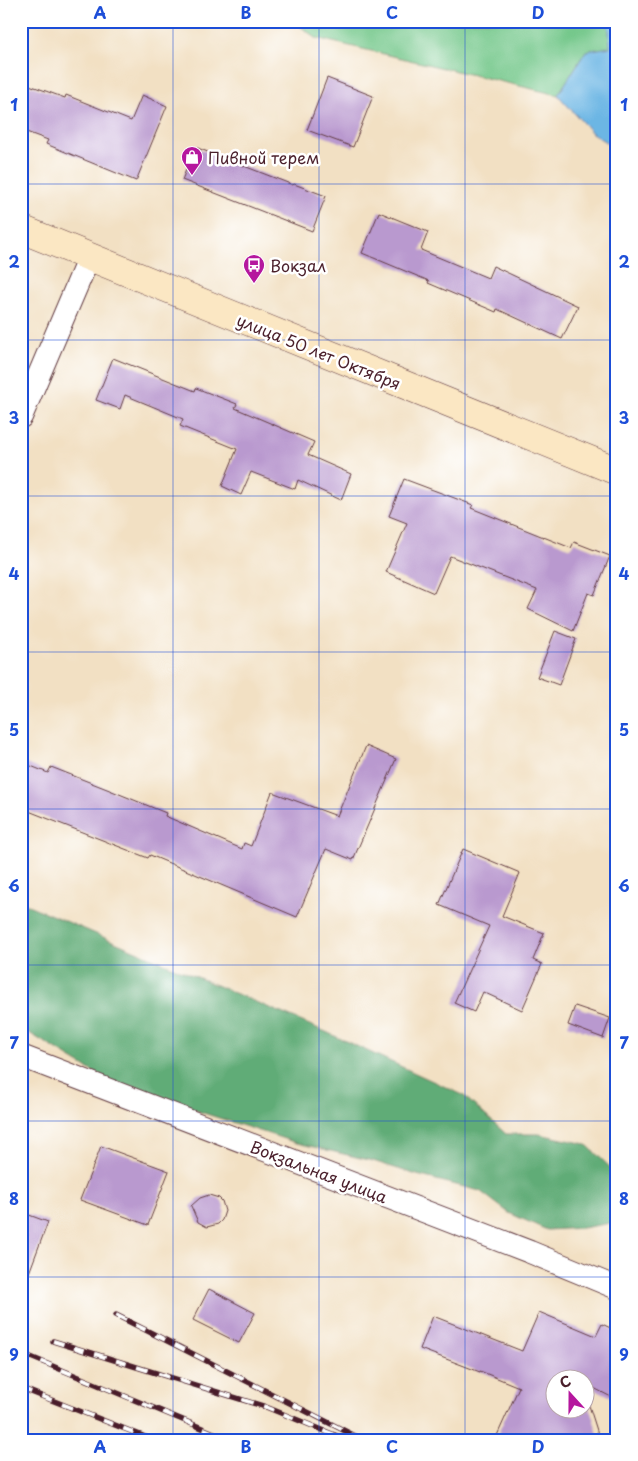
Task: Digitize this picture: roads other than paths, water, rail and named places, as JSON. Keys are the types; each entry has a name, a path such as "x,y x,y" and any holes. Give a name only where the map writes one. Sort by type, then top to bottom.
{"main road":[{"name":"улица 50 лет Октября","path":"21,229 617,471"}],"street":[{"path":"21,417 89,257"},
{"name":"Вокзальная улица","path":"21,1056 530,1252 617,1288"}],"water":[{"path":"608,21 617,21 617,149 593,134 558,95 586,51 610,47"}],"railway":[{"path":"116,1315 363,1440"},
{"path":"53,1341 266,1407 347,1440"},
{"path":"21,1353 231,1440"},
{"path":"21,1388 153,1440"}],"place":[{"name":"Пивной терем","path":"192,176"},
{"name":"Вокзал","path":"254,284"}]}
